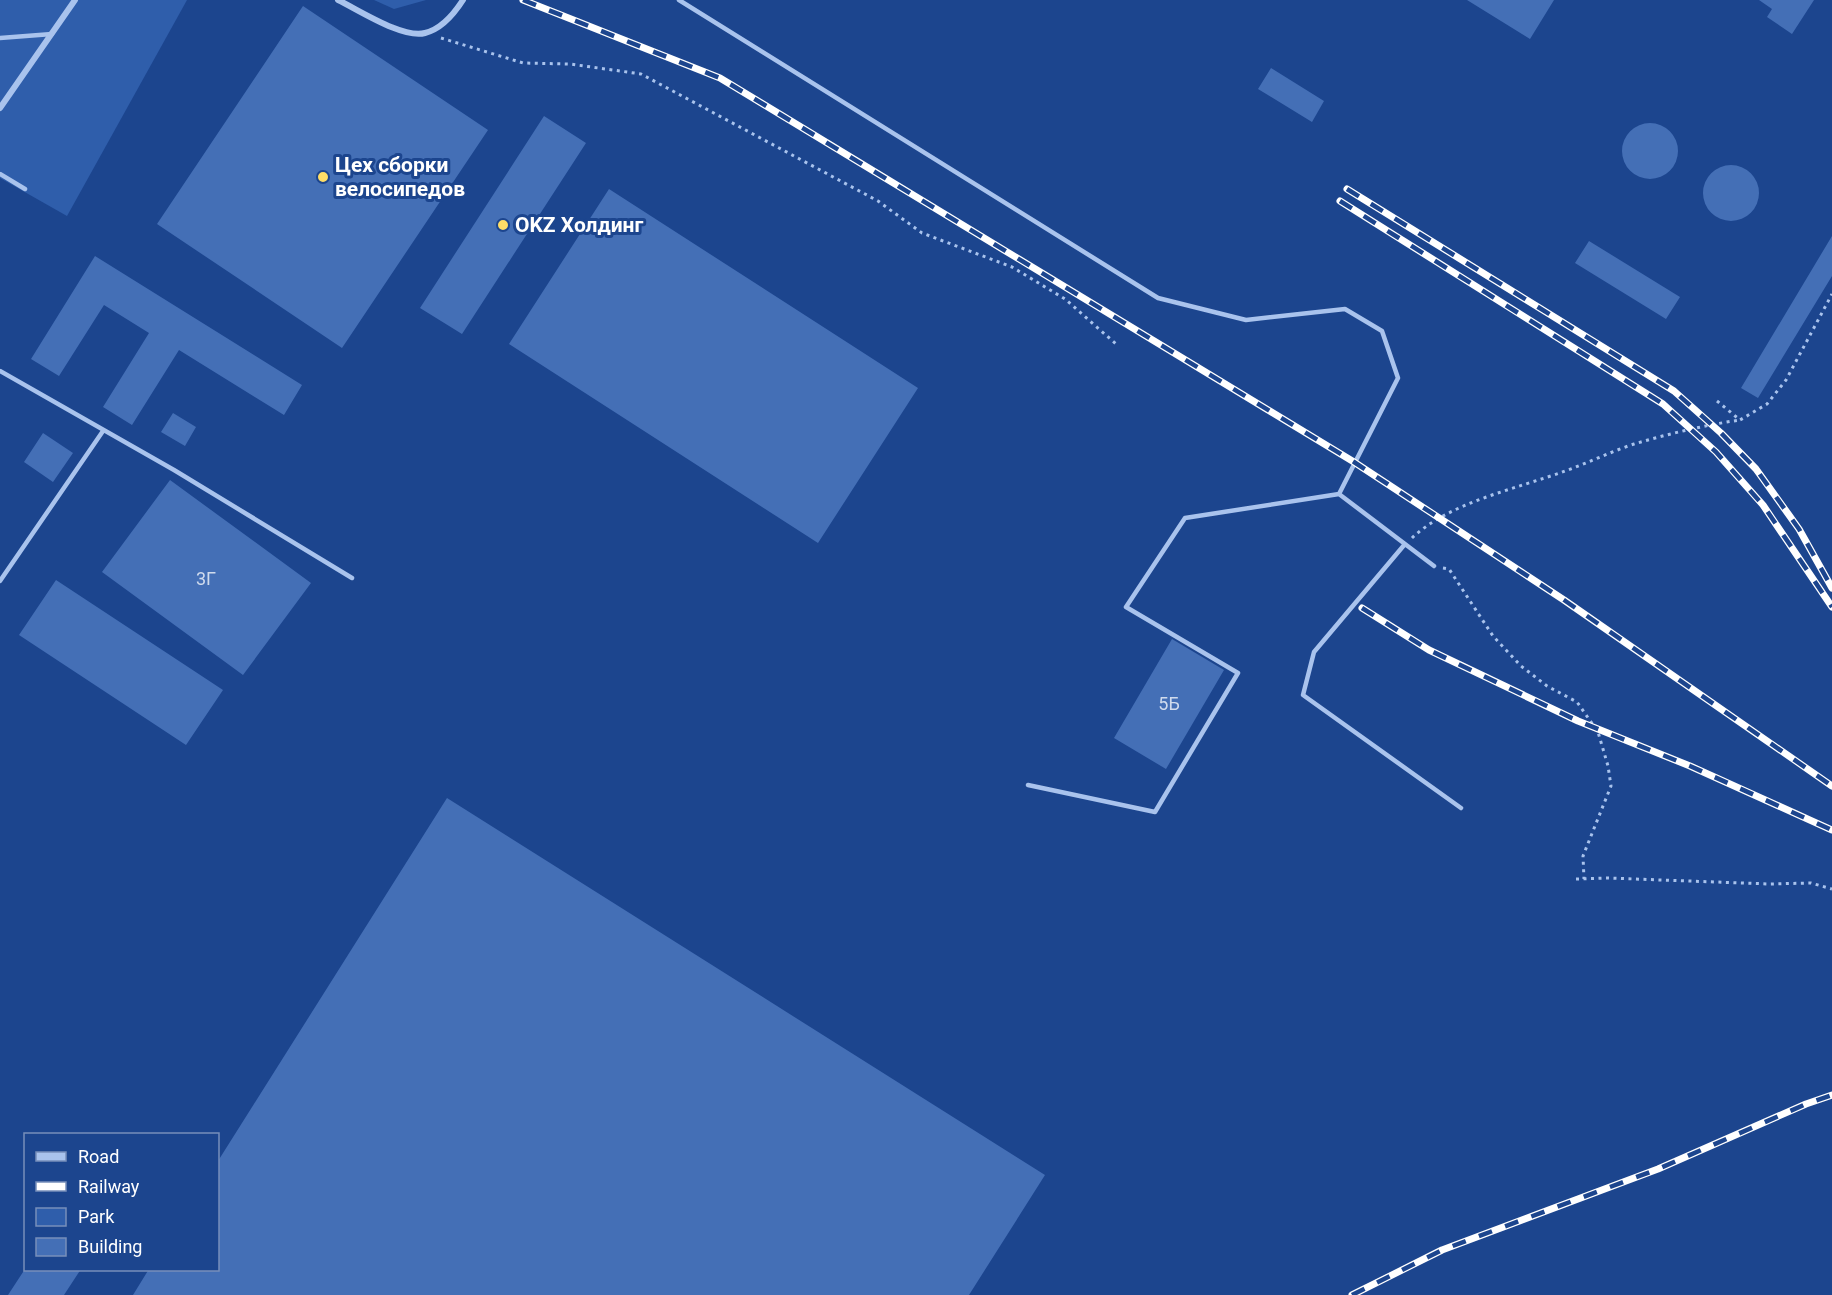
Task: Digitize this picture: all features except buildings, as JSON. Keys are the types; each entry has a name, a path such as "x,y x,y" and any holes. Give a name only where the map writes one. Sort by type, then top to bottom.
{"street":[{"path":"0,108 75,0"},
{"path":"338,0 405,32 425,33 451,18 463,0"}],"lane":[{"path":"679,0 1158,298 1246,320 1345,309 1382,331 1398,378 1339,494"},
{"path":"0,38 52,34"},
{"path":"0,174 25,189"},
{"path":"0,371 174,470 352,578"},
{"path":"0,581 103,431"},
{"path":"1028,785 1155,812 1238,673 1126,607 1185,518 1339,494 1434,566"},
{"path":"1405,544 1314,652 1303,695 1461,808"}],"path":[{"path":"425,33 523,63 570,64 641,74 878,201 922,232 1012,267 1065,299 1116,344"},
{"path":"1405,544 1421,530 1460,508 1633,445 1711,424 1740,420 1767,404 1786,380 1832,294"},
{"path":"1717,401 1740,420"},
{"path":"1434,566 1449,569 1493,636 1521,666 1547,686 1576,702 1598,732 1611,786 1583,856 1584,879"},
{"path":"1576,879 1811,883 1832,889"}],"green space":[{"path":"0,0 187,0 67,216 0,178"},
{"path":"374,0 426,0 394,9"}],"railway":[{"path":"523,0 720,78 1354,462 1564,600 1832,786"},
{"path":"1347,189 1674,391 1721,433 1756,469 1799,529 1832,588"},
{"path":"1340,201 1663,404 1716,452 1763,505 1832,607"},
{"path":"1362,608 1429,650 1578,721 1690,766 1832,830"},
{"path":"1352,1295 1442,1250 1658,1169 1806,1104 1832,1095"}],"place":[{"name":"Цех сборки велосипедов","path":"323,177"},
{"name":"OKZ Холдинг","path":"503,225"}]}
